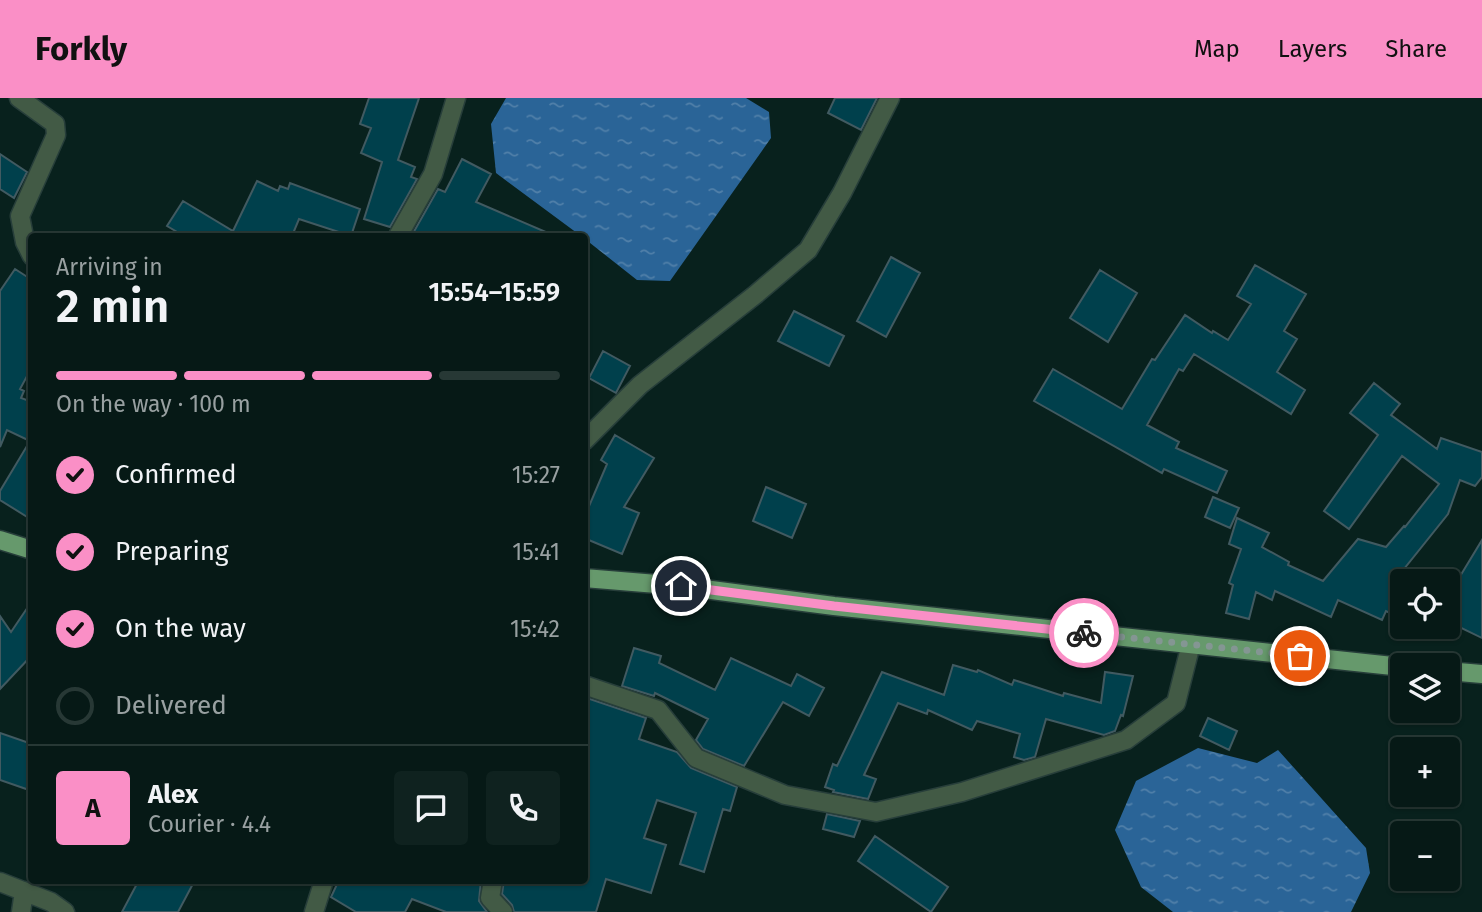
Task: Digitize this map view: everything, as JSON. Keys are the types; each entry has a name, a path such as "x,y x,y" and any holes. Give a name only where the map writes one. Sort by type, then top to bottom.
{"main road":[{"path":"0,540 28,549"},
{"path":"588,578 681,586 848,607 1390,666"},
{"path":"1460,672 1482,674"}],"street":[{"path":"19,98 55,124 56,135 20,216 28,248"},
{"path":"400,233 433,174 456,98"},
{"path":"588,437 640,385 808,250 842,193 890,98"},
{"path":"588,686 658,710 696,758 785,795 876,813 962,792 1126,740 1176,704 1191,644"},
{"path":"0,882 51,902 65,912"},
{"path":"314,912 323,884"},
{"path":"492,884 490,898 503,912"},
{"path":"21,912 24,891"}],"water":[{"path":"506,98 746,98 769,112 771,138 670,281 637,280 588,241 588,233 577,233 496,173 491,124"},
{"path":"1198,748 1257,763 1278,750 1366,848 1370,873 1351,912 1173,912 1141,887 1115,830 1136,781"}],"building":[{"path":"369,98 419,98 398,160 415,167 411,177 417,179 390,227 364,219 382,162 361,153 371,128 360,124"},
{"path":"835,98 877,98 861,130 828,113"},
{"path":"0,154 27,172 14,198 0,189"},
{"path":"462,159 491,174 476,202 548,233 413,233 438,189 445,192"},
{"path":"257,181 278,191 280,186 288,189 290,183 360,209 352,233 342,233 299,219 293,233 179,233 167,226 183,201 233,231"},
{"path":"891,257 920,273 886,337 857,321"},
{"path":"1255,265 1306,294 1284,331 1297,339 1277,372 1305,390 1291,414 1194,354 1183,371 1179,369 1147,425 1179,442 1176,448 1227,471 1217,493 1164,469 1162,473 1034,401 1053,369 1122,409 1152,359 1155,360 1185,315 1228,340 1251,304 1237,296"},
{"path":"15,269 28,277 28,374 20,389 24,391 21,398 28,401 28,440 7,430 0,447 0,291"},
{"path":"1100,270 1137,293 1108,342 1070,318"},
{"path":"794,311 844,336 829,366 778,341"},
{"path":"603,351 630,366 616,393 589,378"},
{"path":"1374,383 1400,404 1391,415 1437,449 1441,438 1482,452 1482,477 1475,486 1460,480 1448,514 1404,569 1390,569 1390,613 1386,611 1382,620 1338,600 1331,617 1275,591 1272,600 1256,592 1249,619 1226,613 1233,585 1229,583 1241,549 1229,544 1237,518 1269,533 1262,547 1289,562 1288,565 1323,581 1358,539 1386,547 1439,484 1402,456 1349,529 1324,511 1378,435 1350,413"},
{"path":"615,435 654,458 624,507 639,513 622,554 588,540 588,509 607,464 601,460"},
{"path":"28,444 28,518 0,500 0,491"},
{"path":"766,487 806,504 792,538 753,521"},
{"path":"1213,497 1239,508 1230,528 1205,517"},
{"path":"1482,540 1482,638 1460,627 1460,576"},
{"path":"28,607 28,659 0,689 0,616 11,632"},
{"path":"634,648 661,656 659,663 715,690 731,658 791,686 797,674 824,688 809,716 783,702 744,766 703,749 696,740 708,719 655,693 654,696 622,686"},
{"path":"953,665 977,672 978,670 1012,685 1014,680 1063,696 1064,693 1101,703 1105,672 1133,676 1123,716 1121,715 1115,731 1104,735 1046,719 1035,757 1024,760 1014,757 1020,734 977,721 972,730 928,710 927,714 898,703 864,775 876,779 868,799 833,792 834,790 825,787 833,764 837,766 882,672 944,695"},
{"path":"588,698 646,718 639,739 677,752 691,768 737,787 730,811 723,809 704,872 680,864 696,813 657,800 644,838 666,845 651,893 606,879 596,912 514,912 512,905 502,894 503,884 588,884"},
{"path":"1208,718 1237,731 1229,750 1200,736"},
{"path":"0,733 28,743 28,790 0,780"},
{"path":"827,814 860,821 854,837 823,829"},
{"path":"875,836 948,887 931,912 858,861"},
{"path":"137,884 193,884 178,912 122,912"},
{"path":"337,884 481,884 479,901 487,912 446,912 412,899 405,912 356,912 331,897"}],"way so far":[{"path":"1084,633 1300,656"}],"route":[{"path":"681,586 834,606 1084,633"}]}
